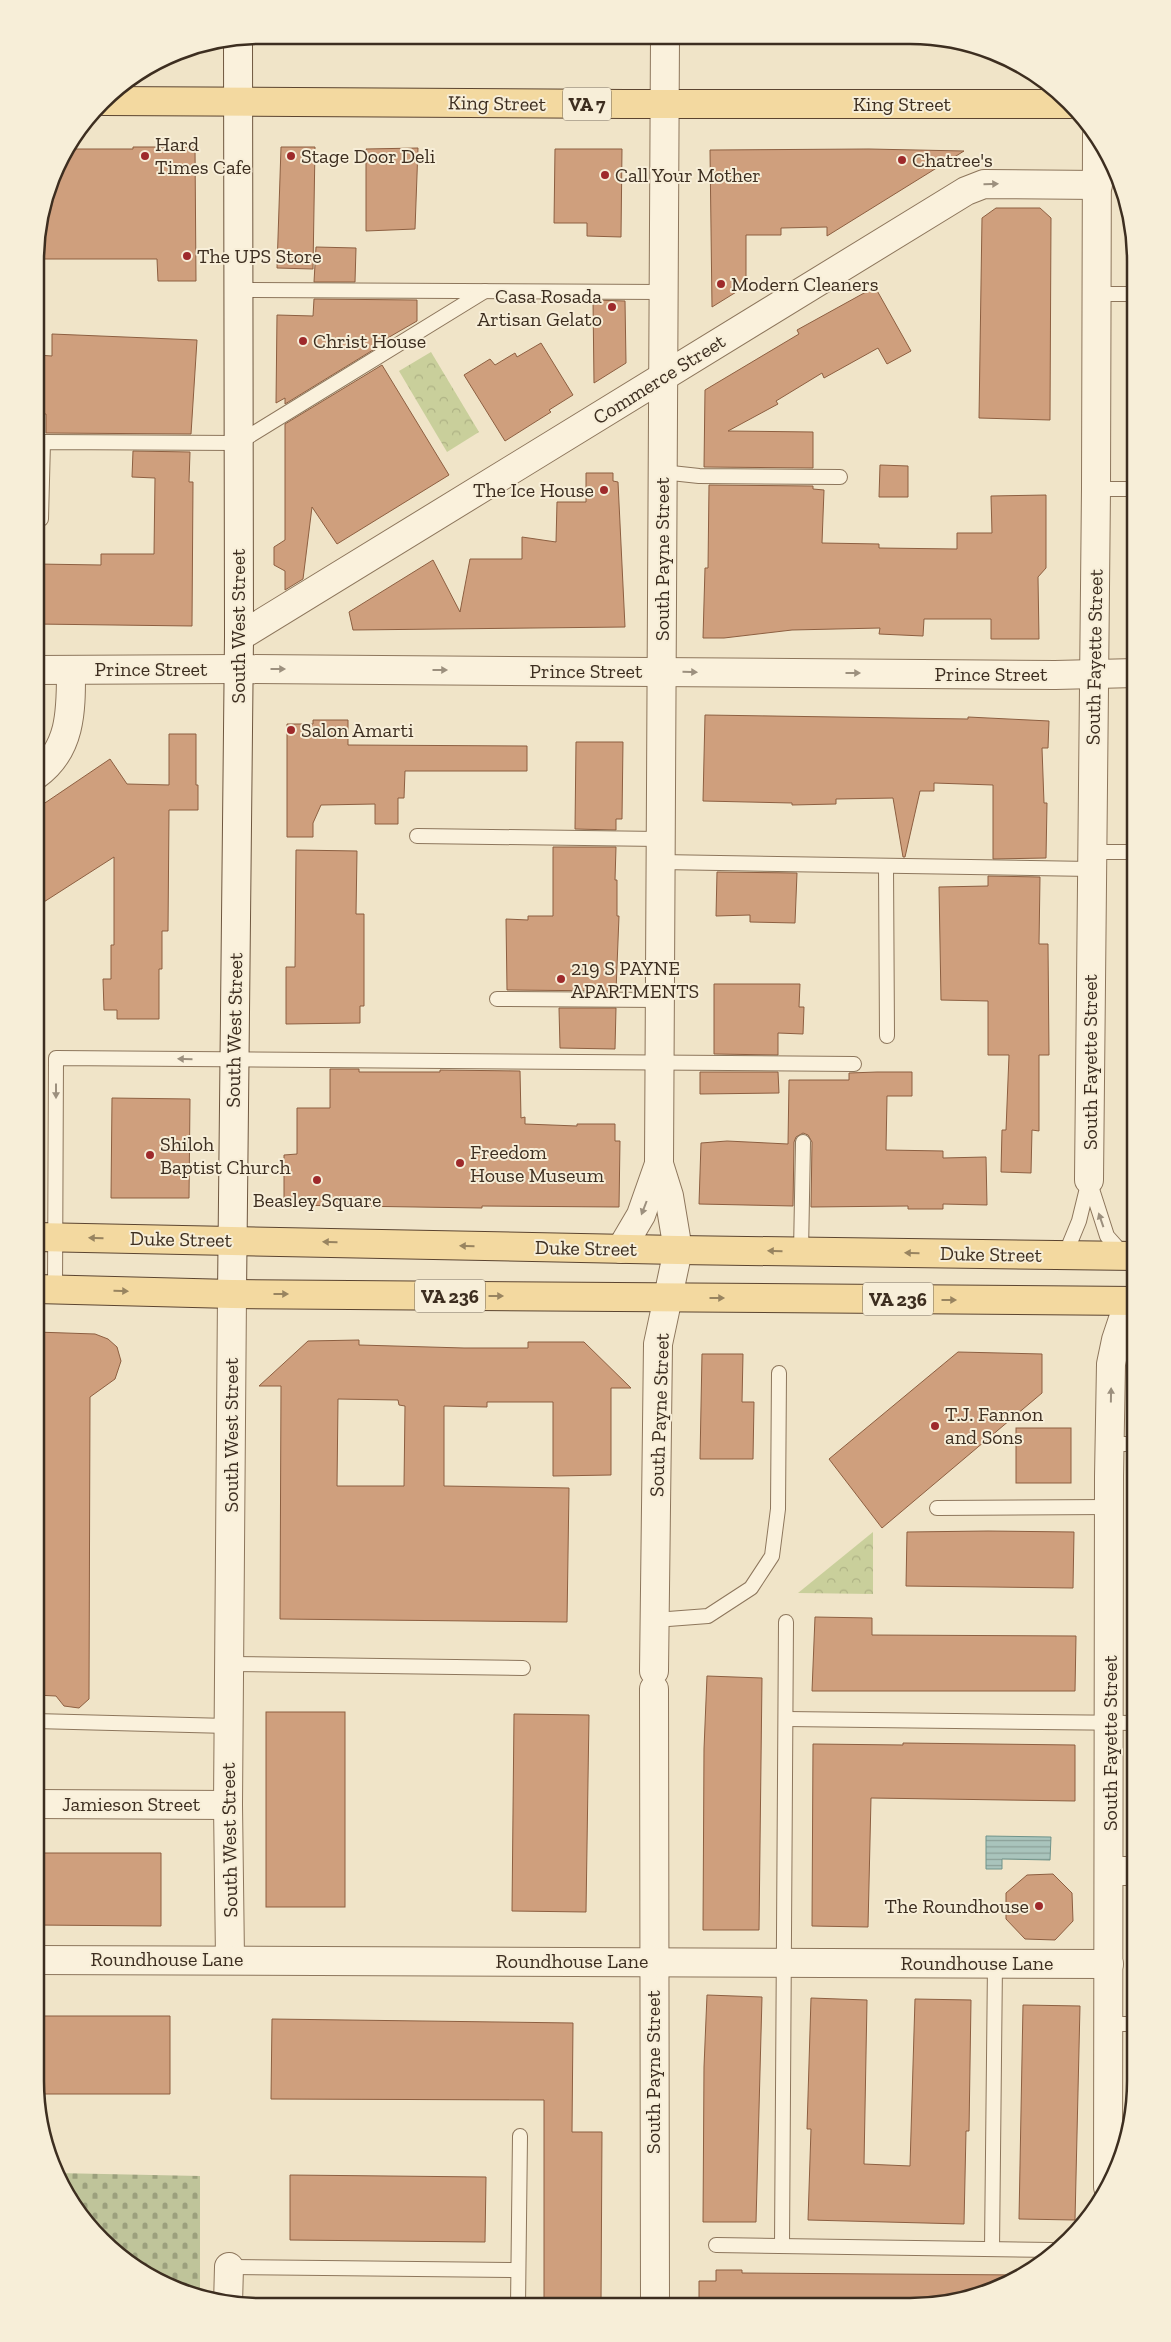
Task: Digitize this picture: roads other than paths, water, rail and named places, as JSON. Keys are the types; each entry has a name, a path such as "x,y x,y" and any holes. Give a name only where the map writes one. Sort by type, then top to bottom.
{"main road":[{"name":"King Street","path":"114,101 1060,104"},
{"name":"Duke Street","path":"45,1238 1127,1256"},
{"name":"VA 236","path":"45,1289 232,1294 1127,1301"}],"street":[{"name":"South Payne Street","path":"621,1249 641,1215 659,1164 665,44"},
{"name":"South West Street","path":"230,1959 228,1726 238,669 238,45"},
{"name":"South Fayette Street","path":"1089,1180 1098,152"},
{"name":"Commerce Street","path":"238,636 966,191 984,184 1098,185"},
{"name":"Prince Street","path":"44,670 238,669 1127,673"},
{"path":"44,768 53,760 68,729 71,709 72,670"},
{"name":"South Payne Street","path":"655,2298 654,1620 658,1344 678,1250 669,1196 659,1164"},
{"name":"South Fayette Street","path":"1108,2170 1109,1964 1123,1871 1122,1723 1109,1507 1123,1444 1111,1364 1116,1340 1127,1313"},
{"name":"Jamieson Street","path":"44,1804 228,1805"},
{"name":"Roundhouse Lane","path":"44,1960 230,1959 1109,1964"},
{"path":"228,2267 228,2295"}],"lane":[{"path":"238,290 663,292"},
{"path":"44,442 238,443 485,291"},
{"path":"1097,294 1127,294"},
{"path":"662,472 699,476 840,477"},
{"path":"1096,489 1127,489"},
{"path":"417,836 660,850 886,866 1091,861 1127,854"},
{"path":"886,866 887,1036"},
{"path":"497,999 661,1000"},
{"path":"45,1289 45,1238 56,1058 854,1064"},
{"path":"801,1252 803,1142"},
{"path":"1065,1255 1079,1221 1089,1180"},
{"path":"1089,1180 1107,1236 1127,1253"},
{"path":"654,1620 708,1616 750,1588 772,1556 778,1509 779,1372"},
{"path":"937,1508 1109,1507"},
{"path":"782,2246 786,1622"},
{"path":"229,1664 523,1668"},
{"path":"786,1719 1122,1723"},
{"path":"44,1721 228,1726"},
{"path":"992,2249 995,1963"},
{"path":"1109,2024 1127,2024"},
{"path":"518,2298 520,2136"},
{"path":"716,2245 1046,2250"},
{"path":"228,2267 518,2270"}],"water":[{"path":"986,1836 1051,1837 1050,1860 1002,1859 1002,1869 986,1869"}],"place":[{"name":"Hard Times Cafe","path":"145,156"},
{"name":"Stage Door Deli","path":"291,156"},
{"name":"Chatree's","path":"902,160"},
{"name":"Call Your Mother","path":"605,175"},
{"name":"The UPS Store","path":"187,256"},
{"name":"Modern Cleaners","path":"721,284"},
{"name":"Casa Rosada Artisan Gelato","path":"612,307"},
{"name":"Christ House","path":"303,341"},
{"name":"The Ice House","path":"604,490"},
{"name":"Salon Amarti","path":"291,730"},
{"name":"219 S PAYNE APARTMENTS","path":"561,979"},
{"name":"Shiloh Baptist Church","path":"150,1155"},
{"name":"Freedom House Museum","path":"460,1163"},
{"name":"Beasley Square","path":"317,1180"},
{"name":"T.J. Fannon and Sons","path":"935,1426"},
{"name":"The Roundhouse","path":"1039,1906"}]}
